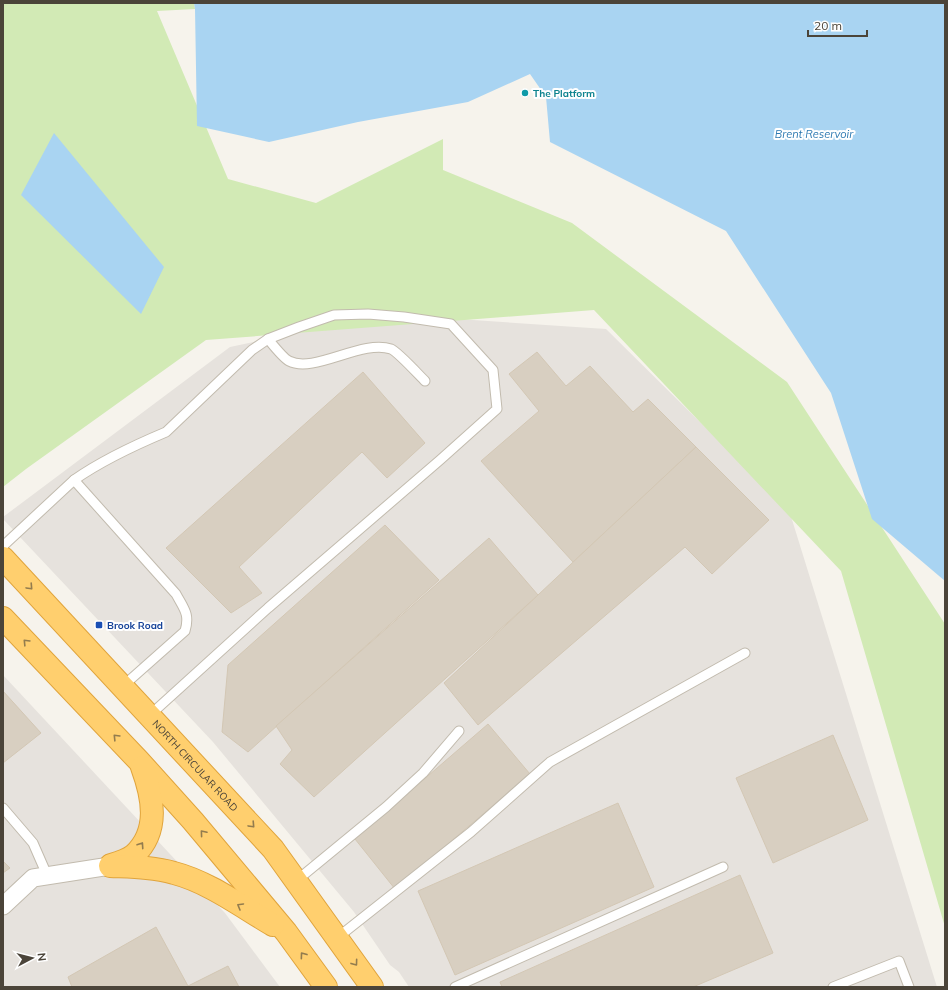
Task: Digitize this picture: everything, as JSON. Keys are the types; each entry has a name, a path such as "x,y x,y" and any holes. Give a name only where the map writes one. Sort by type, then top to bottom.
{"highway":[{"name":"NORTH CIRCULAR ROAD","path":"3,558 273,848 372,987"},
{"path":"3,618 139,761 193,821 286,932 326,987"},
{"path":"110,866 132,856 143,845 148,832 152,817 152,804 147,782 139,761"},
{"path":"110,866 148,867 175,873 206,885 286,932"}],"street":[{"path":"3,906 33,878 110,866"}],"lane":[{"path":"3,546 74,480 87,471 166,432 252,350 268,339 299,326 334,315 368,314 404,316 451,324 493,370 497,409 268,608 150,715"},
{"path":"268,339 289,361 301,364 313,363 367,348 393,350 424,381"},
{"path":"74,480 176,594 185,609 188,620 186,631 123,686"},
{"path":"336,938 471,832 550,762 745,654"},
{"path":"296,881 386,807 423,773 459,731"},
{"path":"3,808 32,843 47,876"},
{"path":"455,987 723,867"},
{"path":"833,987 899,961 909,987"}],"shaded area":[{"path":"384,314 606,329 789,510 937,987 409,987 399,972 390,965 354,912 213,742 3,519 3,517 230,347"},
{"path":"3,675 225,913 280,987 3,987"}],"green space":[{"path":"3,3 194,3 195,9 157,11 228,179 316,203 443,139 443,170 572,223 787,382 945,624 945,927 841,571 594,310 206,340 3,487"}],"water":[{"name":"Brent Reservoir","path":"194,3 945,3 945,581 872,519 831,393 726,231 550,142 546,97 530,74 468,102 358,122 269,142 197,126"},
{"path":"54,133 164,267 141,314 21,195"}],"building":[{"path":"537,352 566,386 590,366 633,412 648,399 696,447 573,562 481,461 539,411 509,374"},
{"path":"363,372 425,443 387,478 362,452 239,567 262,593 231,613 166,548"},
{"path":"696,447 769,520 712,574 685,547 478,725 444,683"},
{"path":"385,525 439,580 248,752 222,732 228,665"},
{"path":"489,538 538,595 314,797 280,764 292,750 276,726"},
{"path":"3,691 41,733 3,763"},
{"path":"488,724 530,774 395,889 355,839"},
{"path":"833,735 868,820 773,863 736,778"},
{"path":"618,803 654,887 455,975 418,891"},
{"path":"3,861 10,868 3,873"},
{"path":"740,875 773,953 693,987 502,987 500,982"},
{"path":"156,927 188,986 228,966 239,987 72,987 68,977"}],"place":[{"name":"The Platform","path":"525,93"},
{"name":"Brook Road","path":"99,625"}]}
